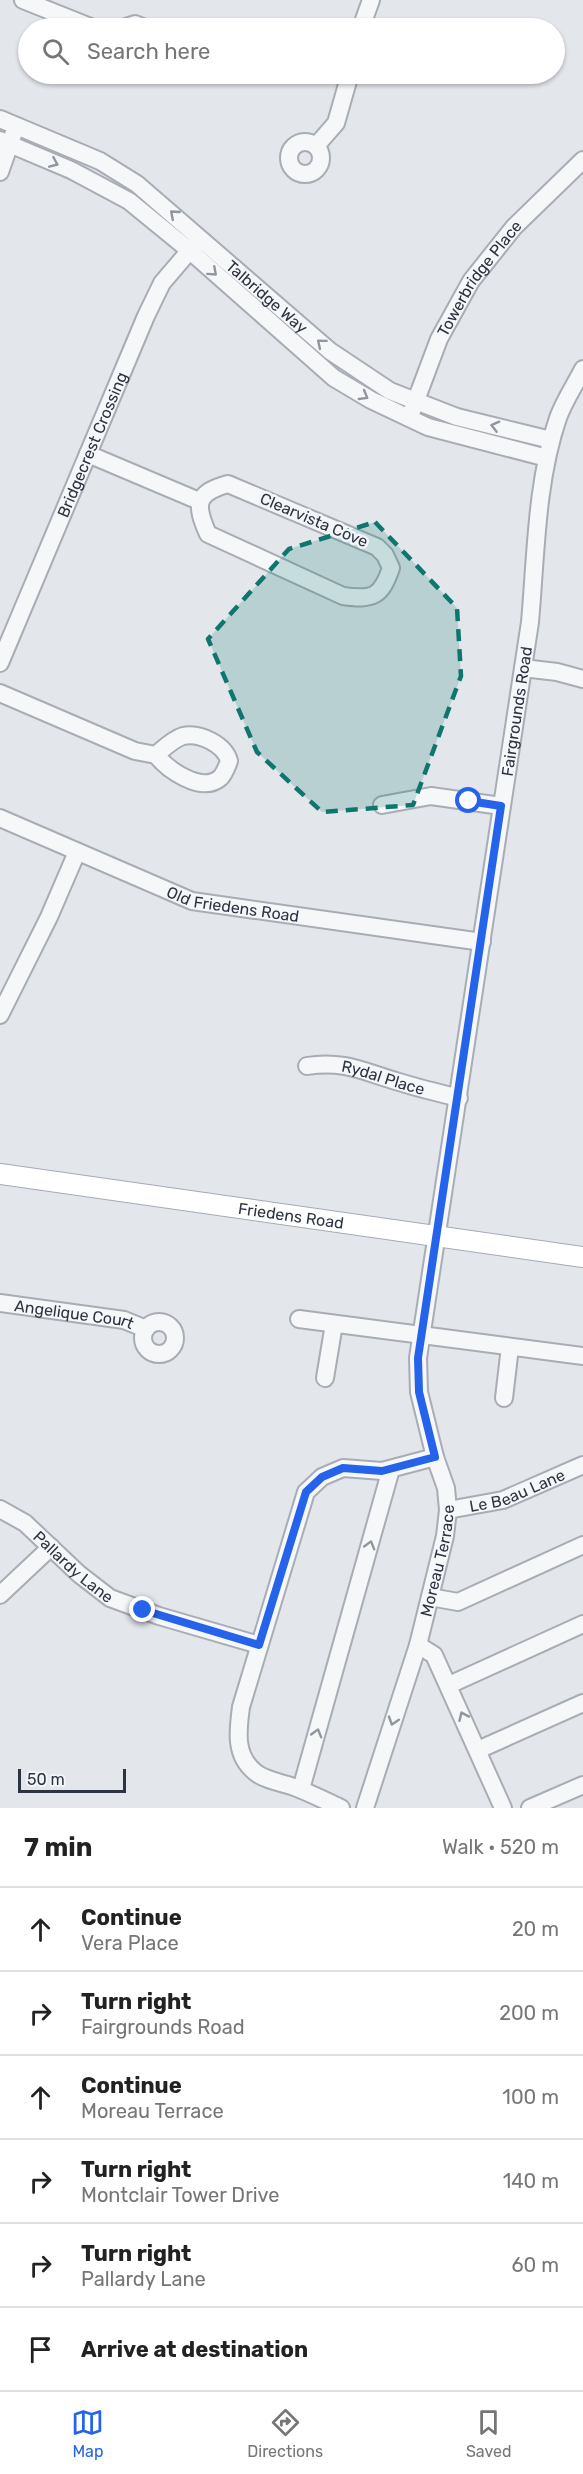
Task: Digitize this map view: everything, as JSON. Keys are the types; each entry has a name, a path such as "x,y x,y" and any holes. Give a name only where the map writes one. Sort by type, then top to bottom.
{"main road":[{"name":"Friedens Road","path":"0,1174 583,1257"}],"street":[{"path":"23,0 68,18"},
{"path":"365,18 371,0"},
{"path":"316,146 336,123 347,84"},
{"name":"Talbridge Way","path":"0,119 100,161 137,184 195,244 334,378 428,427 547,458"},
{"path":"0,172 5,142 17,126"},
{"name":"Talbridge Way","path":"5,142 71,170 129,201 195,244 330,351 390,390 457,417 551,440"},
{"name":"Towerbridge Place","path":"408,418 439,339 471,281 514,227 583,160"},
{"name":"Bridgecrest Crossing","path":"0,663 162,282 195,244"},
{"name":"Fairgrounds Road","path":"438,1236 530,622 538,524 547,458 559,416 583,369"},
{"path":"88,454 200,501"},
{"name":"Clearvista Cove","path":"228,484 377,547 385,555 391,568 385,586 376,594 365,599 343,596 207,534 200,516 200,501 207,491 228,484"},
{"path":"523,668 557,672 583,679"},
{"path":"0,693 135,751 156,755"},
{"path":"382,805 431,796 501,806"},
{"name":"Old Friedens Road","path":"0,818 192,901 482,942"},
{"path":"0,1015 49,917 77,852"},
{"name":"Rydal Place","path":"307,1066 333,1063 351,1066 399,1083 459,1098"},
{"name":"Moreau Terrace","path":"365,1808 418,1646 446,1536 448,1510 446,1488 435,1457 419,1392 418,1358 438,1236"},
{"name":"Angelique Court","path":"0,1303 124,1320 146,1329"},
{"path":"299,1319 583,1356"},
{"path":"325,1378 334,1324"},
{"path":"504,1398 510,1347"},
{"path":"341,1808 301,1789 255,1773 242,1755 239,1745 237,1735 241,1707 306,1492 322,1477 343,1468 382,1471 435,1457"},
{"name":"Le Beau Lane","path":"448,1510 503,1500 583,1465"},
{"path":"301,1789 391,1469"},
{"name":"Pallardy Lane","path":"0,1509 25,1523 79,1574 110,1598 159,1616 259,1645"},
{"path":"430,1597 458,1602 583,1545"},
{"path":"0,1595 51,1546"},
{"path":"449,1684 583,1624"},
{"path":"418,1646 434,1655 503,1808"},
{"path":"478,1750 583,1703"},
{"path":"530,1808 583,1785"}],"highlighted area":[{"path":"375,522 457,608 461,676 413,805 322,812 257,752 208,639 289,549"}],"route":[{"path":"143,1610 259,1645 306,1492 322,1477 343,1468 382,1471 435,1457 419,1392 418,1358 501,806 469,801"}]}
